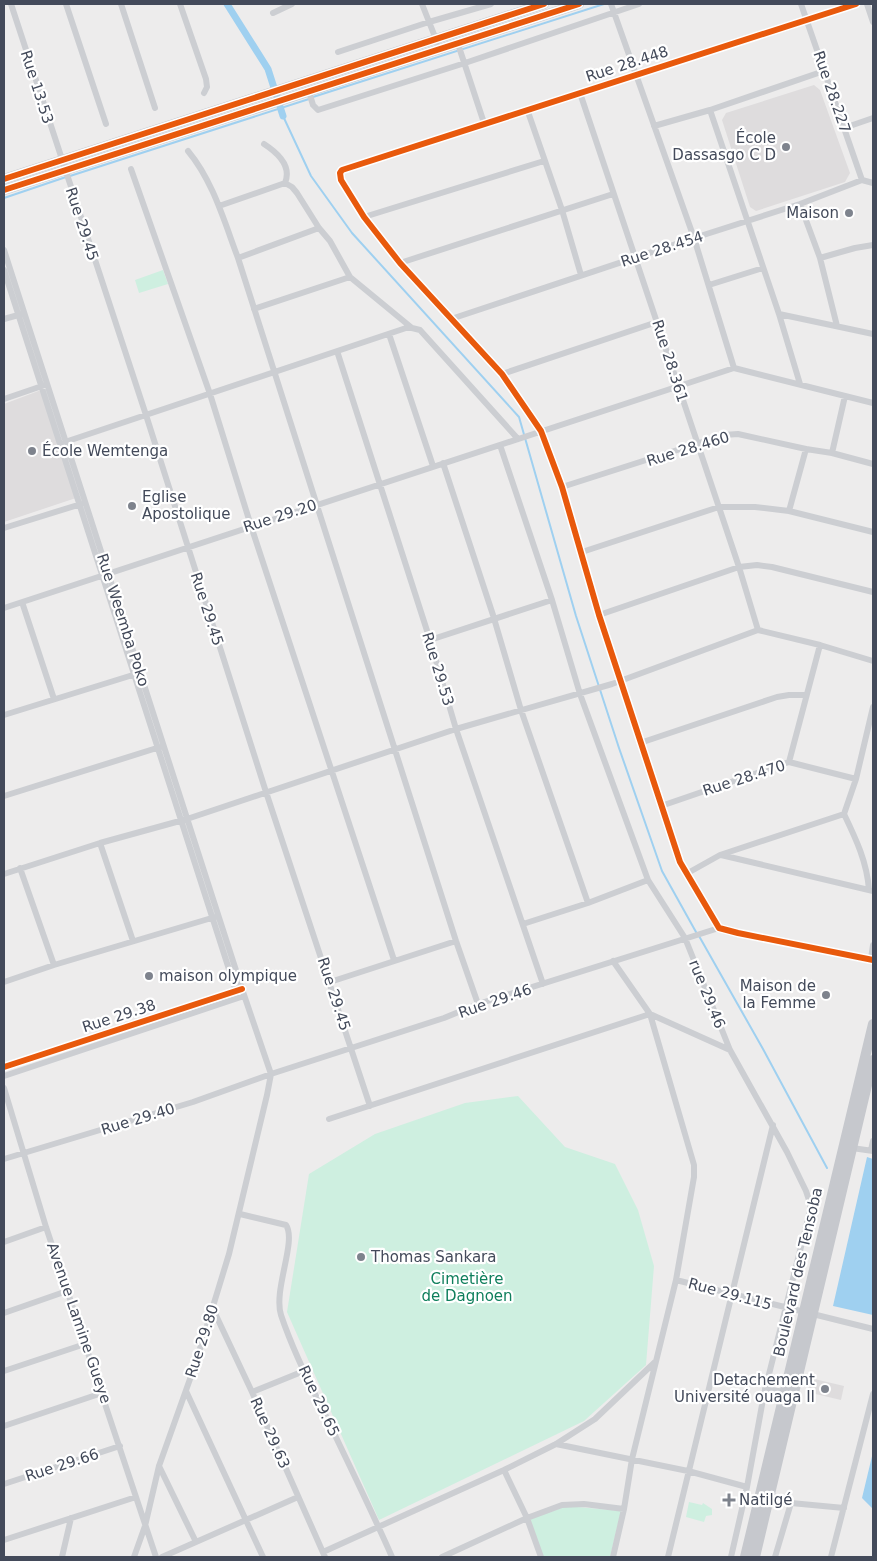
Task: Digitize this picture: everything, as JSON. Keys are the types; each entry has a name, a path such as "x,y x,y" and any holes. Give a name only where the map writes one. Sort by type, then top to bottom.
{"main road":[{"path":"293,91 309,92 544,4"},
{"path":"4,179 63,165 438,44 458,44 579,4"},
{"path":"4,190 63,165"},
{"name":"Boulevard des Tensoba","path":"755,1557 873,1024"},
{"name":"Boulevard des Tensoba","path":"745,1557 785,1392 808,1314 852,1148 873,1060"}],"street":[{"name":"Rue 13.53","path":"11,4 63,165"},
{"path":"66,4 106,124"},
{"path":"121,4 155,108"},
{"path":"180,4 206,79 207,87 204,93"},
{"path":"273,13 292,4"},
{"path":"422,4 438,44"},
{"path":"338,52 491,4"},
{"path":"611,4 694,238 734,368"},
{"path":"309,92 312,105 318,110 639,4"},
{"name":"Rue 28.227","path":"801,4 862,180"},
{"name":"Rue 28.448","path":"364,217 341,180 340,173 342,170 856,4"},
{"path":"867,4 873,22"},
{"path":"458,44 484,123"},
{"path":"654,126 710,110 824,72"},
{"name":"Rue 28.361","path":"580,93 739,567 758,630"},
{"path":"526,109 562,210 581,276"},
{"path":"710,110 779,314 800,384"},
{"path":"844,128 873,118"},
{"path":"264,144 275,152 288,169 285,183"},
{"path":"188,151 202,168 219,206 238,258 456,941 478,1004"},
{"path":"544,161 364,217 400,264 502,374 541,431 562,488 640,743 680,862 719,928 872,959 873,945"},
{"name":"Rue 29.45","path":"63,165 370,1106"},
{"path":"132,169 210,394 251,526 394,960"},
{"path":"862,180 873,184"},
{"name":"Rue 28.454","path":"451,319 800,204 862,180"},
{"path":"219,206 285,183 292,186 319,228 330,241 350,276 412,328 420,330 519,438 734,368 873,403"},
{"path":"400,264 613,194"},
{"path":"800,204 820,258 837,326"},
{"path":"238,258 319,228"},
{"path":"820,258 873,245"},
{"name":"Rue Weemba Poko","path":"4,250 21,314 215,917 239,990 244,996 271,1074"},
{"path":"709,285 763,268"},
{"name":"Rue Weemba Poko","path":"4,270 21,314"},
{"path":"254,309 350,276"},
{"path":"4,319 21,314"},
{"path":"779,314 873,334"},
{"path":"502,374 657,322"},
{"path":"66,442 337,351 412,328"},
{"path":"389,334 433,466"},
{"name":"Rue 29.53","path":"337,351 378,484 430,640 456,729 542,984"},
{"path":"4,399 44,386"},
{"name":"Rue Weemba Poko","path":"44,386 66,442 82,503"},
{"path":"832,453 845,396"},
{"name":"Rue 28.460","path":"562,488 724,435 738,434 832,453 873,464"},
{"name":"Rue 29.20","path":"4,608 519,438"},
{"name":"rue 29.46","path":"500,445 582,693 648,880 684,938 730,1050 773,1125 810,1203 810,1211 765,1389 747,1487 731,1557"},
{"path":"789,511 806,449"},
{"path":"443,463 494,618 521,710 588,903"},
{"path":"4,528 82,503"},
{"path":"582,552 719,507 755,507 789,511 873,532"},
{"path":"600,615 739,567 757,565 873,592"},
{"path":"430,640 552,600"},
{"path":"22,602 54,699"},
{"path":"4,874 100,843 184,820 456,729 612,684 758,630 820,645 873,661"},
{"path":"789,762 820,645"},
{"path":"4,715 137,674"},
{"path":"640,743 777,697 806,695"},
{"path":"720,855 871,890 862,853 844,814 856,779 873,708"},
{"path":"4,796 161,747"},
{"name":"Rue 28.470","path":"661,806 789,762 856,779"},
{"path":"686,874 720,855 844,814"},
{"path":"100,843 133,941"},
{"path":"20,868 54,965"},
{"path":"523,924 588,903 648,880"},
{"path":"4,982 54,965 215,917"},
{"name":"Rue 29.46","path":"271,1074 444,1018 478,1004 719,928"},
{"path":"330,982 456,941"},
{"path":"613,1557 624,1509 632,1459 676,1280 694,1177 694,1165 650,1014 614,961"},
{"name":"Rue 29.38","path":"4,1066 239,990"},
{"path":"4,1076 244,996"},
{"path":"329,1119 650,1014 730,1050"},
{"name":"Rue 29.40","path":"4,1159 192,1102 271,1074"},
{"name":"Rue 29.80","path":"145,1526 159,1466 186,1391 240,1214 245,1184 271,1074"},
{"name":"Avenue Lamine Gueye","path":"4,1088 46,1227 156,1557"},
{"path":"668,1557 773,1125"},
{"path":"852,1148 872,1151 873,1141"},
{"name":"Rue 29.65","path":"240,1214 286,1225 288,1228 289,1238 278,1304 280,1314 304,1371 392,1557"},
{"path":"4,1242 46,1227"},
{"name":"Rue 29.115","path":"676,1280 873,1329"},
{"path":"4,1313 67,1291"},
{"name":"Rue 29.63","path":"212,1309 252,1392 324,1555"},
{"path":"4,1371 85,1344"},
{"path":"324,1555 379,1527 556,1444 595,1419 656,1362"},
{"path":"252,1392 304,1371"},
{"path":"765,1389 785,1392"},
{"path":"186,1391 263,1557"},
{"path":"4,1426 102,1393"},
{"path":"831,1557 873,1394"},
{"path":"556,1444 688,1471 747,1487"},
{"name":"Rue 29.66","path":"4,1484 120,1446"},
{"path":"159,1466 196,1542"},
{"path":"504,1470 527,1518 541,1557"},
{"path":"770,1495 791,1503 844,1508"},
{"path":"4,1540 136,1497"},
{"path":"162,1557 298,1497"},
{"path":"775,1557 791,1503"},
{"path":"442,1557 527,1518 567,1504 624,1509"},
{"path":"62,1557 72,1518"},
{"path":"134,1557 145,1526"}],"shaded area":[{"name":"École Dassasgo C D","path":"814,85 820,90 850,173 845,182 756,211 750,207 722,120 726,113"},
{"name":"École Wemtenga","path":"41,390 76,498 4,522 4,404"},
{"name":"Detachement Université ouaga II","path":"810,1378 844,1386 841,1400 807,1392"}],"green space":[{"path":"163,270 168,284 139,293 135,280"},
{"name":"Cimetière de Dagnoen","path":"518,1096 565,1147 615,1164 638,1210 654,1266 646,1365 584,1421 379,1520 287,1312 309,1174 375,1134 465,1103"},
{"path":"689,1502 702,1505 703,1503 712,1509 712,1515 706,1516 704,1522 686,1517"},
{"path":"567,1506 621,1511 610,1557 543,1557 530,1519"}],"water":[{"path":"867,1157 873,1159 873,1315 833,1306"},
{"path":"873,1452 873,1509 862,1498"}],"waterway":[{"path":"227,4 268,69 283,116"},
{"path":"313,97 604,4"},
{"path":"70,176 309,99"},
{"path":"283,116 311,176 352,233 519,417 576,616 619,748 662,871 696,932"},
{"path":"4,198 66,177"},
{"path":"699,936 827,1168"}],"cycle path":[{"path":"4,179 544,4"},
{"path":"4,190 579,4"},
{"path":"856,4 342,170 340,173 341,180 364,217 400,263 502,374 541,431 562,487 599,615 680,862 719,928 873,960"},
{"path":"4,1067 242,989"}],"place":[{"name":"École Dassasgo C D","path":"786,147"},
{"name":"Maison","path":"849,213"},
{"name":"École Wemtenga","path":"32,451"},
{"name":"Eglise Apostolique","path":"132,506"},
{"name":"maison olympique","path":"149,976"},
{"name":"Maison de la Femme","path":"826,995"},
{"name":"Thomas Sankara","path":"361,1257"},
{"name":"Detachement Université ouaga II","path":"825,1389"},
{"name":"Natilgé","path":"729,1500"}]}
